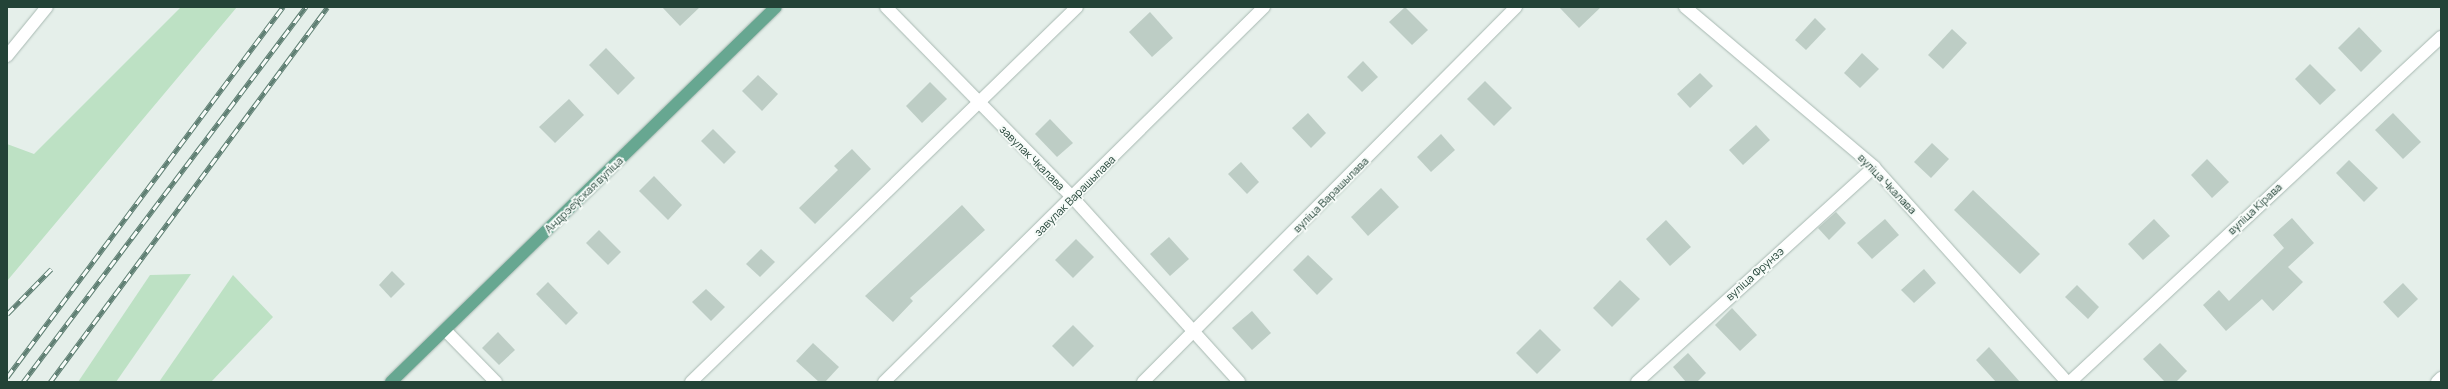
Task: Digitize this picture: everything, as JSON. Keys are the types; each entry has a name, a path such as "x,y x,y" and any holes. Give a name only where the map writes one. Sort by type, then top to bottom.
{"main road":[{"name":"Андрэеўская вуліца","path":"391,382 776,7"}],"street":[{"path":"7,56 47,7"},
{"name":"завулак Чкалава","path":"886,7 978,104 1073,198 1194,334 1240,382"},
{"path":"691,382 1077,7"},
{"name":"завулак Варашылава","path":"884,382 1073,198 1264,7"},
{"name":"вуліца Варашылава","path":"1143,382 1194,334 1516,7"},
{"name":"вуліца Чкалава","path":"1685,7 1874,167 2068,382"},
{"name":"вуліца Кірава","path":"2068,382 2441,37"},
{"name":"вуліца Фрунзэ","path":"1637,382 1874,167"},
{"path":"445,330 496,382"},
{"path":"2437,382 2441,378"}],"green space":[{"path":"181,7 237,7 7,281 7,144 34,154"},
{"path":"191,274 116,382 78,382 150,275"},
{"path":"233,275 273,317 211,382 159,382"}],"building":[{"path":"662,7 700,7 680,26"},
{"path":"1405,7 1428,30 1412,45 1389,22"},
{"path":"1559,7 1601,7 1579,28"},
{"path":"1150,12 1173,38 1152,57 1129,32"},
{"path":"1815,18 1826,29 1806,50 1795,40"},
{"path":"2359,27 2382,51 2361,72 2338,48"},
{"path":"1952,29 1967,43 1943,69 1928,55"},
{"path":"606,48 635,78 618,95 589,65"},
{"path":"1862,53 1879,69 1860,88 1844,73"},
{"path":"1363,61 1378,77 1362,92 1347,77"},
{"path":"2310,64 2336,90 2320,105 2295,79"},
{"path":"1700,73 1713,86 1690,108 1677,94"},
{"path":"758,75 778,94 762,111 742,91"},
{"path":"1485,81 1512,108 1494,126 1467,99"},
{"path":"930,82 947,99 922,123 906,106"},
{"path":"569,99 584,115 555,143 539,127"},
{"path":"1308,113 1326,133 1311,148 1292,128"},
{"path":"2393,113 2421,142 2403,159 2375,130"},
{"path":"1050,119 1073,143 1057,157 1035,134"},
{"path":"1756,125 1770,140 1743,165 1729,150"},
{"path":"713,129 736,152 724,164 701,141"},
{"path":"1441,134 1455,150 1431,172 1417,157"},
{"path":"1932,143 1949,159 1931,178 1914,162"},
{"path":"852,149 871,169 815,224 799,208 838,170 834,166"},
{"path":"2207,159 2229,182 2212,198 2191,175"},
{"path":"2349,160 2378,188 2364,202 2336,173"},
{"path":"1241,162 1259,182 1247,194 1228,174"},
{"path":"654,176 682,205 668,220 639,191"},
{"path":"1381,188 1399,207 1368,236 1351,217"},
{"path":"1973,190 2040,254 2020,274 1954,210"},
{"path":"962,205 985,230 910,298 913,301 893,322 865,296"},
{"path":"1836,212 1846,223 1829,240 1818,228"},
{"path":"2292,218 2314,243 2288,267 2303,282 2273,311 2262,299 2226,331 2203,305 2219,290 2229,301 2284,248 2273,235"},
{"path":"1885,219 1899,235 1872,259 1857,243"},
{"path":"2154,219 2170,236 2143,260 2128,244"},
{"path":"1666,220 1691,247 1670,266 1646,239"},
{"path":"599,230 621,252 608,265 586,243"},
{"path":"1169,237 1189,259 1170,276 1150,254"},
{"path":"1076,239 1094,257 1073,278 1055,260"},
{"path":"761,249 775,262 760,277 746,264"},
{"path":"1308,255 1333,279 1317,295 1293,270"},
{"path":"1924,269 1936,283 1914,303 1901,290"},
{"path":"392,271 405,284 391,298 379,285"},
{"path":"1620,280 1640,299 1612,327 1593,308"},
{"path":"548,282 578,313 566,325 536,294"},
{"path":"2403,283 2418,299 2398,318 2383,302"},
{"path":"2077,285 2099,307 2088,319 2065,297"},
{"path":"706,289 725,307 711,321 692,302"},
{"path":"1732,308 1757,335 1740,351 1715,325"},
{"path":"1252,311 1271,333 1252,350 1232,328"},
{"path":"1073,325 1094,346 1073,367 1052,346"},
{"path":"1540,329 1561,350 1537,374 1516,353"},
{"path":"498,332 515,350 499,365 482,348"},
{"path":"813,343 839,367 825,382 819,382 796,361"},
{"path":"2160,343 2187,371 2176,382 2165,382 2143,359"},
{"path":"1989,347 2020,382 1996,382 1976,360"},
{"path":"1688,353 1706,373 1697,382 1686,382 1673,367"}],"railway":[{"path":"7,377 283,7"},
{"path":"23,382 306,7"},
{"path":"50,382 327,7"},
{"path":"7,314 51,269"}]}
